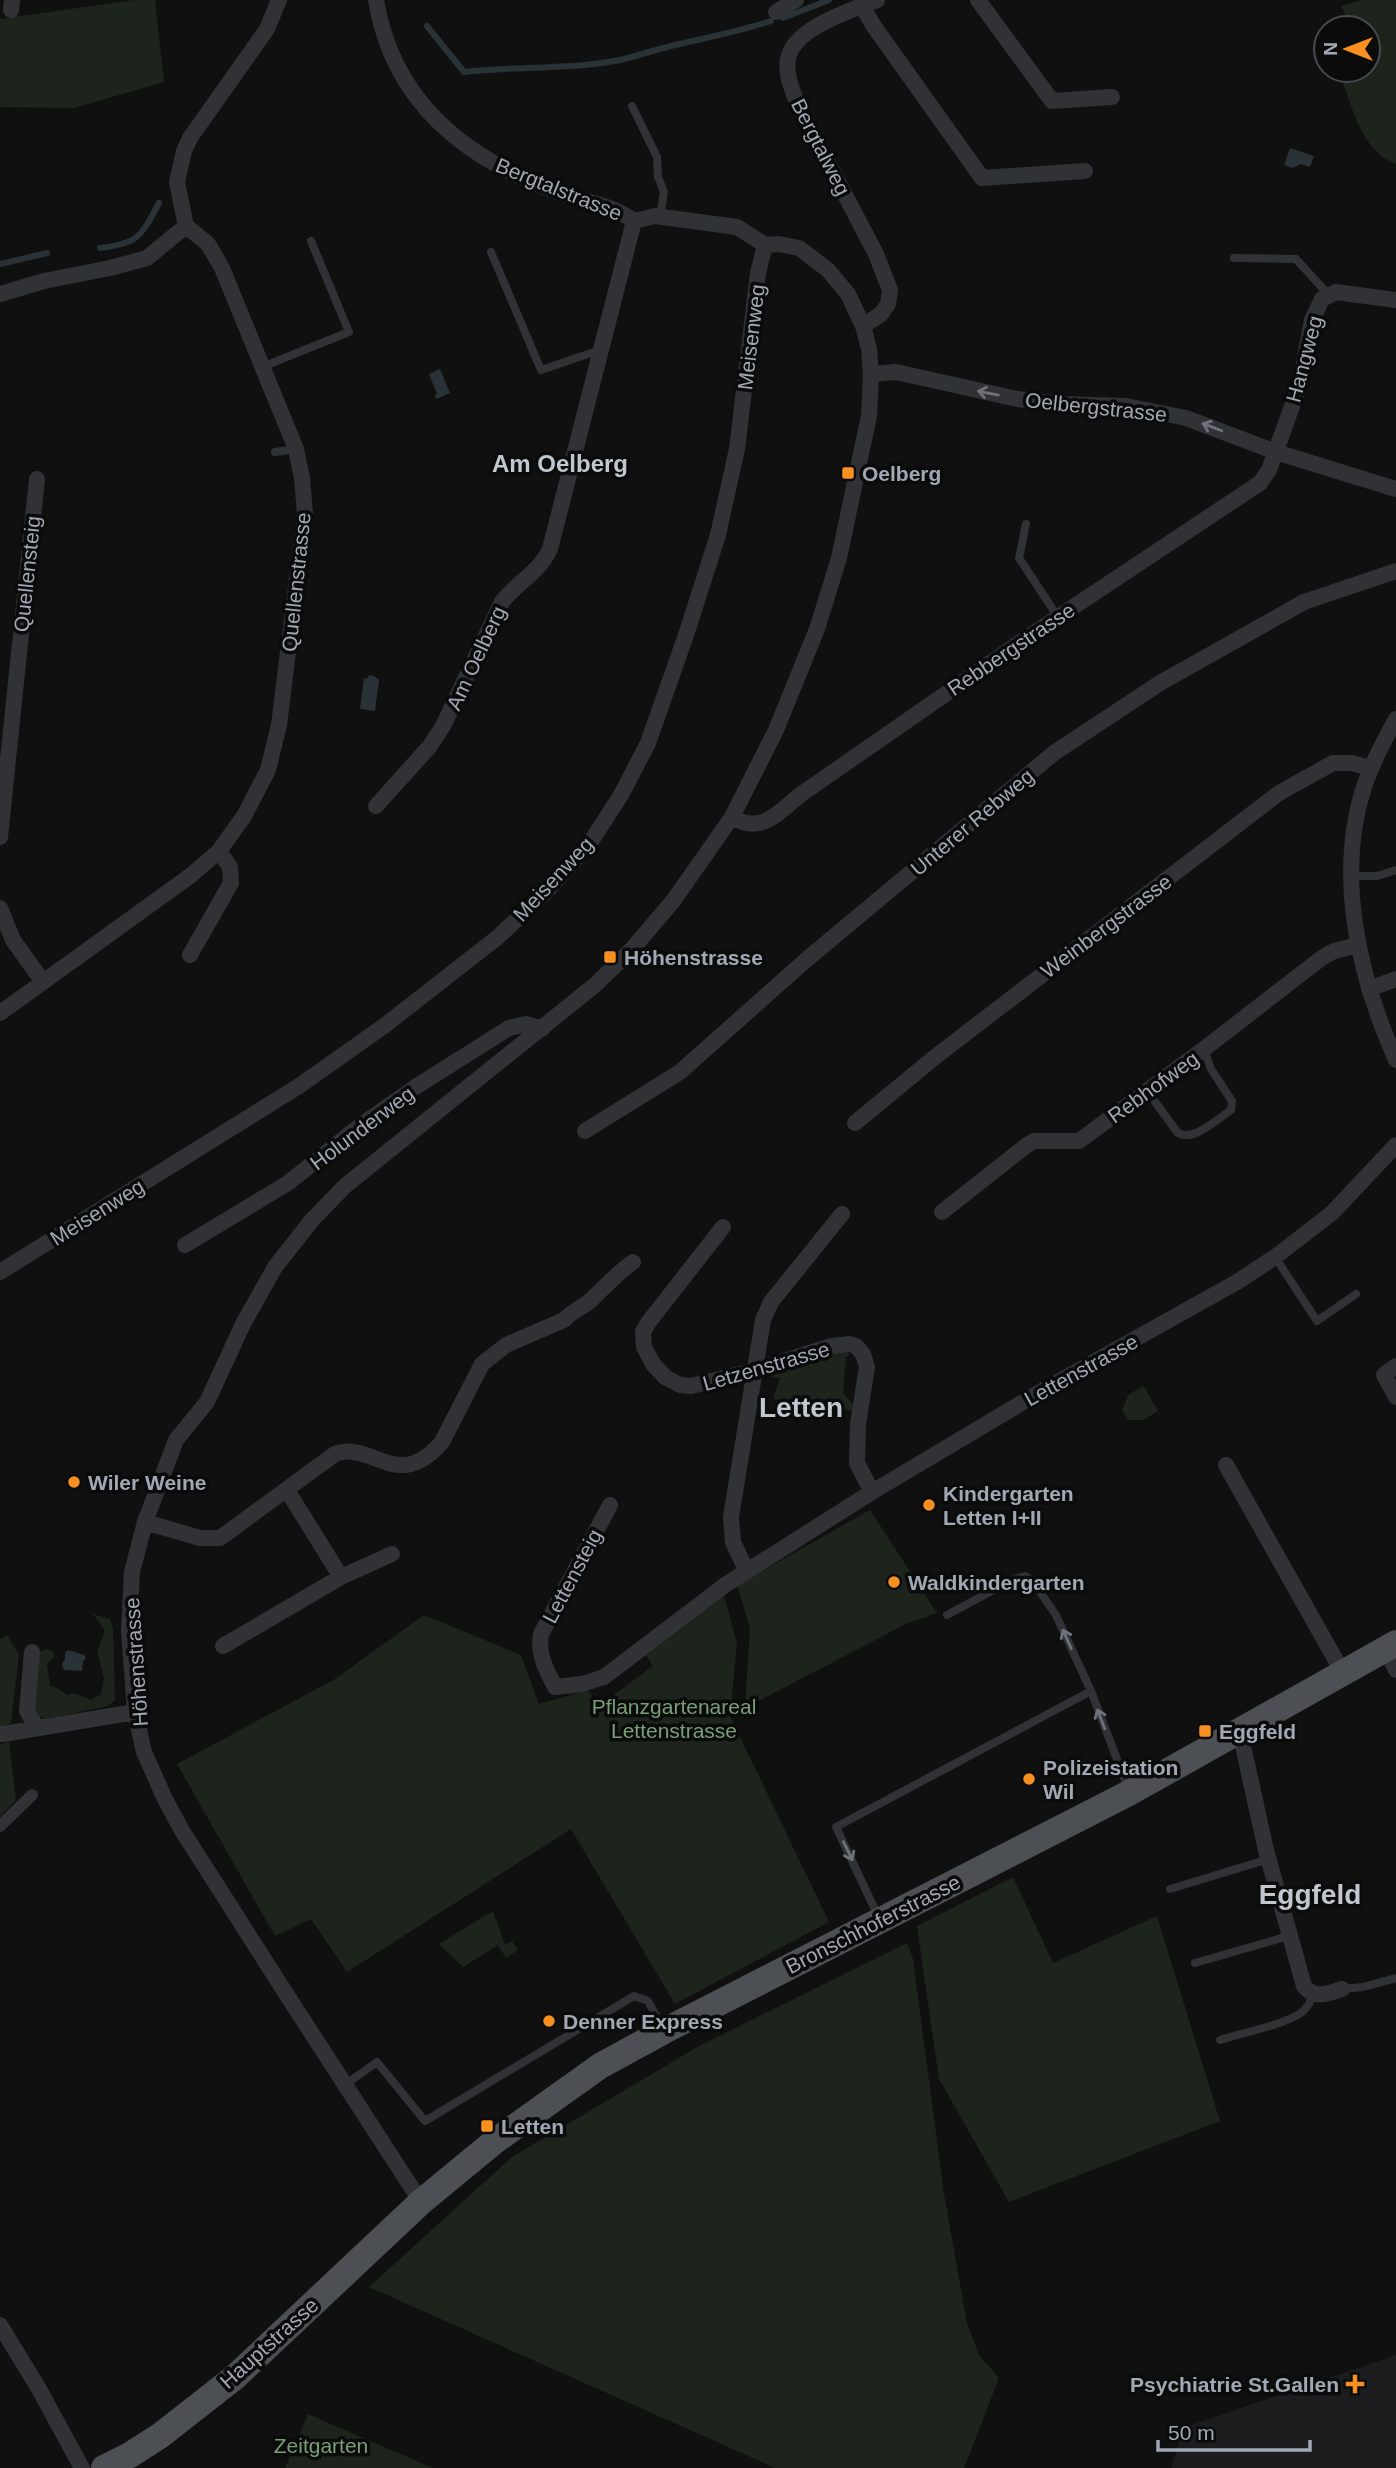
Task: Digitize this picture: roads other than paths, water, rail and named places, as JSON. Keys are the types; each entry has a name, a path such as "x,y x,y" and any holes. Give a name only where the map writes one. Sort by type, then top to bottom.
{"main road":[{"name":"Bronschhoferstrasse","path":"421,2202 531,2115 600,2066 1129,1793 1343,1673 1393,1654"},
{"name":"Hauptstrasse","path":"113,2466 161,2435 234,2377 421,2202"}],"street":[{"path":"0,294 44,281 147,258 186,226 177,182 184,151 190,138 267,29 279,0"},
{"name":"Bergtalstrasse","path":"376,0 390,54 411,91 435,121 476,154 510,172 563,194 610,207 634,221 660,217 737,227 754,235 765,245 779,244 799,248 828,270 848,294 863,326 869,349 871,374"},
{"path":"776,12 796,0"},
{"path":"978,0 1052,101 1112,97"},
{"path":"870,3 873,25 982,178 1085,172"},
{"name":"Bergtalweg","path":"863,326 881,314 888,304 890,290 876,254 799,107 789,77 788,59 794,46 811,30 870,3"},
{"name":"Am Oelberg","path":"376,806 429,746 443,726 502,602 544,562 550,549 634,221"},
{"name":"Quellenstrasse","path":"0,1013 190,876 219,851 244,816 268,770 279,725 305,514 302,478 296,449 222,268 208,244 186,226"},
{"name":"Meisenweg","path":"0,1272 299,1086 384,1026 498,937 545,893 590,843 621,795 648,743 718,535 737,449 758,273 765,245"},
{"name":"Hangweg","path":"1276,452 1300,384 1316,308 1329,295 1344,293 1396,300"},
{"name":"Oelbergstrasse","path":"871,374 896,372 1017,399 1060,404 1126,406 1186,418 1276,452 1396,489"},
{"name":"Höhenstrasse","path":"421,2202 163,1797 144,1752 135,1712 129,1631 132,1572 145,1522 176,1440 207,1402 243,1324 275,1267 312,1220 345,1186 595,985 633,948 673,901 732,817 776,730 817,629 839,558 856,486 869,416 871,374"},
{"name":"Rebbergstrasse","path":"732,817 753,825 773,817 821,780 1058,617 1260,483 1276,452"},
{"name":"Quellensteig","path":"0,837 37,479"},
{"name":"Unterer Rebweg","path":"585,1131 680,1072 806,960 1054,753 1160,683 1304,602 1396,571"},
{"path":"1396,719 1370,768 1356,819 1351,852 1358,945 1380,1025 1396,1060"},
{"name":"Weinbergstrasse","path":"855,1123 935,1057 1279,793 1333,763 1352,763 1370,768"},
{"path":"190,955 231,883 230,867 219,851"},
{"path":"0,908 13,940 43,982"},
{"name":"Rebhofweg","path":"942,1212 1034,1141 1079,1141 1205,1049 1323,957 1334,951 1358,945"},
{"path":"1369,989 1396,979"},
{"name":"Holunderweg","path":"185,1245 288,1184 361,1125 509,1028 526,1024 542,1029"},
{"name":"Lettenstrasse","path":"555,1687 582,1684 604,1676 725,1585 872,1492 1040,1392 1237,1282 1275,1257 1332,1213 1396,1145"},
{"path":"747,1572 737,1553 731,1531 733,1502 763,1320 771,1302 842,1214"},
{"name":"Letzenstrasse","path":"723,1227 648,1322 643,1332 645,1347 653,1364 665,1377 691,1387 831,1346 856,1346 863,1354 867,1367 858,1424 857,1463 872,1492"},
{"path":"145,1522 200,1538 220,1538 335,1454 343,1451 361,1453 391,1465 412,1464 433,1452 442,1442 482,1364 506,1345 564,1320 570,1313 589,1302 614,1275 633,1262"},
{"path":"1396,1366 1384,1375 1396,1397"},
{"path":"1226,1465 1343,1673"},
{"path":"287,1490 341,1577"},
{"name":"Lettensteig","path":"555,1687 541,1658 541,1634 610,1505"},
{"path":"223,1646 341,1577 392,1554"},
{"path":"32,1652 27,1711 37,1728"},
{"path":"3,1734 135,1712"},
{"path":"1241,1729 1269,1859 1304,1986 1313,1994 1342,1989"},
{"path":"0,1826 32,1795"},
{"path":"0,2325 82,2468"}],"lane":[{"path":"632,106 657,157 658,177 664,192 660,217"},
{"path":"262,367 349,332 311,241"},
{"path":"491,252 541,370 600,351"},
{"path":"1234,258 1296,259 1329,295"},
{"path":"275,452 296,449"},
{"path":"1026,524 1019,558 1058,617"},
{"path":"1351,876 1377,876 1396,870"},
{"path":"1147,1091 1178,1133 1184,1136 1192,1135 1231,1110 1232,1101 1210,1069 1205,1049"},
{"path":"1275,1257 1317,1321 1356,1294"},
{"path":"947,1615 1014,1579 1025,1576 1040,1588 1056,1615 1091,1691 1129,1793"},
{"path":"880,1920 836,1827 1091,1691"},
{"path":"1170,1889 1269,1859"},
{"path":"1195,1964 1289,1936"},
{"path":"1342,1989 1363,1987 1396,1978"},
{"path":"1220,2040 1291,2018 1309,2006 1313,1994"},
{"path":"346,2084 377,2062 425,2121 634,1996 648,2001 664,2031"}],"waterway":[{"path":"783,18 829,0"},
{"path":"427,26 464,72 620,60 771,21"},
{"path":"100,248 124,244 138,236 159,203"},
{"path":"0,264 47,253"}],"place":[{"name":"Oelberg","path":"848,473"},
{"name":"Höhenstrasse","path":"610,957"},
{"name":"Wiler Weine","path":"74,1482"},
{"name":"Kindergarten Letten I+II","path":"929,1505"},
{"name":"Waldkindergarten","path":"894,1582"},
{"name":"Eggfeld","path":"1205,1731"},
{"name":"Polizeistation Wil","path":"1029,1779"},
{"name":"Denner Express","path":"549,2021"},
{"name":"Letten","path":"487,2126"},
{"name":"Psychiatrie St.Gallen","path":"1355,2384"}],"district":[{"name":"Am Oelberg","path":"560,463"},
{"name":"Letten","path":"801,1407"},
{"name":"Eggfeld","path":"1310,1894"}],"park label":[{"name":"Pflanzgartenareal Lettenstrasse","path":"674,1718"},
{"name":"Zeitgarten","path":"321,2445"}]}
